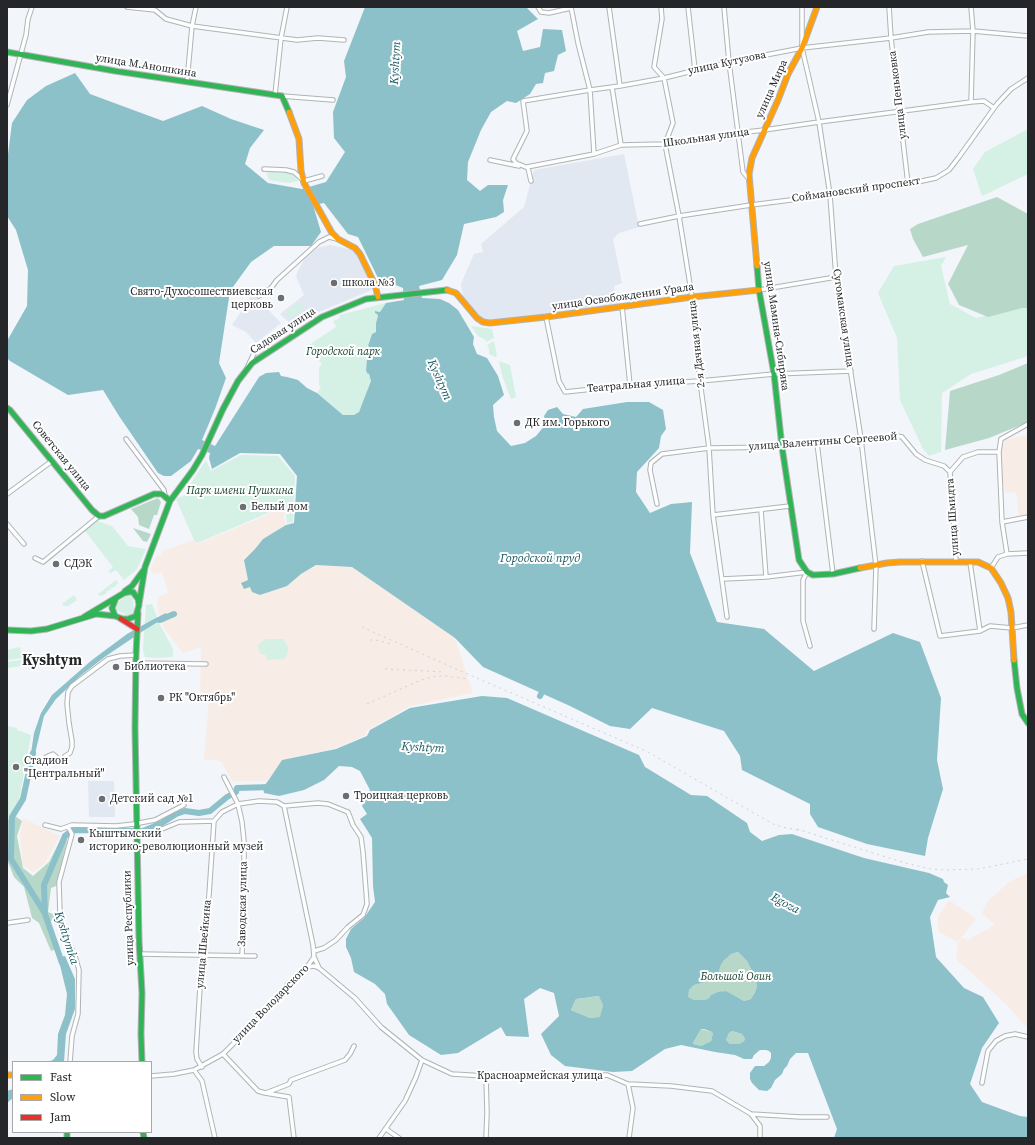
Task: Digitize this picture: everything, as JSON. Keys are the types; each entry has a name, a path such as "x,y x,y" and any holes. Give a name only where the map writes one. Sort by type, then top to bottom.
{"main road":[{"name":"улица Мира","path":"750,180 750,166 752,158 788,74 802,48 817,7"},
{"name":"улица М.Аношкина","path":"7,52 282,96"},
{"path":"282,96 288,106 299,139 301,171 306,187 332,233 338,239 355,248 360,254 375,285 378,297"},
{"name":"улица Мамина-Сибиряка","path":"750,180 759,290 774,374 790,506 799,560 806,572"},
{"name":"улица Освобождения Урала","path":"400,295 448,290 458,295 475,316 486,322 546,317 692,297 759,290"},
{"name":"Садовая улица","path":"145,567 170,501 202,455 238,381 246,369 258,359 322,316 358,302 378,297 400,295"},
{"name":"Советская улица","path":"7,408 92,510 99,516"},
{"path":"99,516 104,516 149,496 158,494 166,496 170,501"},
{"path":"806,572 813,575 833,574 887,563 922,561 978,562 991,568 1002,583 1008,598 1011,612 1014,668 1017,688 1022,714 1028,723"},
{"path":"84,617 124,593 132,586 145,567"},
{"path":"7,630 31,631 47,629 84,617 102,614 128,619 133,618 136,616 138,611 145,567"},
{"path":"124,593 133,592 138,599 139,604"},
{"path":"116,598 112,608 116,617 136,629"},
{"name":"улица Республики","path":"138,611 136,629 136,728 139,932 142,993 142,1061"}],"street":[{"path":"7,105 32,7"},
{"path":"127,7 155,10 166,18 192,26 298,40 318,38 344,40"},
{"path":"187,82 192,26 196,7"},
{"path":"275,95 281,38 287,7"},
{"path":"538,7 542,12 549,13 571,8 590,90 594,154"},
{"path":"609,7 620,86"},
{"path":"660,7 662,19 654,67 664,78 673,123 665,144"},
{"path":"688,7 695,70"},
{"name":"улица Мамина-Сибиряка","path":"724,7 729,62 743,172 750,180"},
{"name":"Сугомакская улица","path":"802,7 802,48 819,122 830,195 836,277 861,439 876,566 874,629"},
{"name":"улица Пеньковка","path":"889,7 891,38 908,184"},
{"path":"971,7 973,31 971,102"},
{"name":"улица Кутузова","path":"528,168 516,163 513,159 526,131 523,101 664,78 729,62 802,48 891,38 928,32 973,31 1028,36"},
{"name":"Соймановский проспект","path":"640,224 679,216 908,184 936,178 949,170 994,108 1011,89 1028,78"},
{"path":"612,87 621,145"},
{"name":"улица М.Аношкина","path":"282,96 333,100"},
{"name":"Школьная улица","path":"490,160 528,168 594,154 621,145 665,144 971,102 984,101 994,108"},
{"name":"2-я Дачная улица","path":"665,144 679,216 692,297 700,380 709,448 713,515 727,618"},
{"path":"528,168 531,181"},
{"path":"264,169 294,172 304,181 322,176"},
{"path":"259,296 272,288 277,280 319,242 329,237 338,239"},
{"name":"улица Освобождения Урала","path":"759,290 836,277"},
{"path":"622,306 630,385"},
{"name":"Театральная улица","path":"546,317 559,381 565,392 630,385 850,370"},
{"name":"Садовая улица","path":"246,369 256,349"},
{"path":"1007,554 1002,522 999,452 1001,439 1028,424"},
{"name":"улица Валентины Сергеевой","path":"657,504 650,470 651,463 662,454 709,448 782,447 897,436 902,437 916,454 925,460 944,466 950,472"},
{"path":"126,439 164,490 166,496"},
{"path":"817,443 833,574"},
{"path":"950,472 963,458 978,452 999,452"},
{"path":"7,494 52,461"},
{"name":"улица Шмидта","path":"950,472 956,562"},
{"path":"713,515 790,506"},
{"path":"761,510 766,577"},
{"path":"36,558 43,562 99,516"},
{"path":"1002,522 1028,517"},
{"path":"7,524 24,544"},
{"path":"991,568 998,558 1007,554 1028,553"},
{"path":"922,561 940,636 980,632 990,626 1012,628 1028,625"},
{"name":"улица Шмидта","path":"970,562 980,632"},
{"path":"722,579 766,577 806,572 803,580 803,621 810,646"},
{"path":"46,757 52,754 62,762 65,756 70,753 72,741 68,723 67,704 68,692 72,686 108,659 120,656 136,655"},
{"path":"136,663 206,664"},
{"name":"Заводская улица","path":"224,777 238,804 244,841 242,956"},
{"path":"138,832 150,834 180,822 214,821 222,812 238,804 259,801 277,802 284,806 318,803 328,804 348,812 353,825 361,837 366,904 362,915 336,940 324,948 314,952"},
{"path":"45,825 62,829 72,824 116,826 137,823 155,820 184,805"},
{"name":"улица Володарского","path":"152,1076 194,1070 224,1054 262,1015 288,984 307,967 314,957 284,806"},
{"name":"улица Швейкина","path":"202,1067 196,1056 196,1052 202,955 209,895 214,821"},
{"path":"68,827 72,834 59,882 60,914 65,935 75,956 79,970 78,1014 72,1036 70,1061"},
{"path":"7,923 28,920"},
{"path":"140,954 255,956"},
{"name":"Красноармейская улица","path":"314,957 319,968 356,998 381,1028 422,1060 452,1074 555,1077 607,1075 628,1084 671,1086 712,1091 751,1114 827,1117"},
{"path":"307,967 314,966 319,968"},
{"path":"982,1083 988,1051 996,1041 1005,1036 1015,1034 1028,1037"},
{"path":"265,1093 289,1084 291,1080 345,1060 354,1046"},
{"path":"224,1054 258,1091 289,1097 294,1138"},
{"path":"379,1138 405,1101 422,1060"},
{"path":"194,1070 202,1081 215,1138"},
{"path":"486,1076 486,1138"},
{"path":"628,1084 633,1108 629,1138"},
{"path":"751,1114 760,1126 760,1138"},
{"path":"386,1129 399,1138"}],"shaded area":[{"path":"624,154 639,227 619,233 613,239 622,283 614,286 618,306 517,318 485,320 477,316 463,297 461,284 474,254 483,252 481,244 524,207 534,170"},
{"name":"школа №3","path":"330,245 354,250 359,257 372,290 311,315 308,313 292,325 280,314 304,295 296,276 297,273 305,258 317,248"},
{"path":"253,294 281,323 256,343 246,332 232,325"},
{"path":"1028,435 1028,516 1019,517 1016,492 1005,493 1000,455 1005,440"},
{"path":"285,503 284,518 286,525 263,539 244,560 250,587 260,595 287,586 301,574 317,565 352,567 455,638 473,693 410,706 366,731 366,735 336,748 282,760 268,781 232,781 221,761 204,759 209,699 200,698 201,647 183,653 164,628 157,607 158,597 168,592 162,572 153,574 150,569 157,556 162,555 162,551 194,540 197,544 270,514 268,508"},
{"name":"Детский сад №1","path":"88,781 114,781 115,817 89,817"},
{"path":"23,818 60,836 45,863 33,872 23,865 20,834"},
{"path":"1028,873 1028,1029 1007,1005 956,959 958,945 961,938 968,940 995,925 982,913 987,902 1009,882"},
{"path":"949,900 976,919 957,942 938,931 938,916"}],"green space":[{"path":"1028,129 1028,174 982,196 973,169 985,152"},
{"path":"284,171 294,174 298,181 289,183 269,180 266,172"},
{"path":"997,197 1028,214 1028,308 1022,308 988,317 959,305 948,284 968,245 923,257 913,239 910,229 918,224"},
{"path":"946,257 941,266 950,304 976,318 1028,305 1028,356 971,374 942,393 941,452 929,456 923,449 900,400 897,338 878,293 894,266"},
{"path":"299,302 304,308 291,319 286,313"},
{"name":"Городской парк","path":"386,303 380,312 377,311 375,313 377,313 378,316 376,332 372,334 369,342 371,348 367,358 366,370 371,381 359,412 354,415 343,415 317,393 321,387 319,385 319,368 322,364 306,347 336,327 333,321 339,319 340,315"},
{"path":"471,326 492,329 494,338 486,342 478,336"},
{"path":"494,341 497,356 495,357 489,354 489,348 487,345"},
{"path":"499,361 510,365 516,397 511,399 502,375"},
{"path":"1028,363 1028,422 989,438 945,450 950,391 999,375"},
{"name":"Парк имени Пушкина","path":"241,455 278,456 295,476 293,522 287,523 285,502 267,507 268,513 197,543 194,540 176,499 190,493 189,486 206,460 211,471"},
{"path":"158,498 161,502 157,515 154,515 149,529 139,525 138,517 131,509"},
{"path":"98,520 112,526 128,546 146,549 137,569 124,580 116,570 110,573 109,571 113,567 85,531"},
{"path":"133,528 151,534 147,542 143,541"},
{"path":"116,580 118,583 107,591 106,594 100,596 98,594"},
{"path":"74,595 77,600 68,606 64,606 62,604"},
{"path":"127,595 132,596 133,599 134,612 129,615 114,609 115,605"},
{"path":"152,604 160,625 173,649 173,657 145,657 143,649 146,605"},
{"path":"266,639 284,639 288,648 287,655 284,659 267,660 266,655 260,654 258,646"},
{"path":"20,647 22,658 7,660 7,650"},
{"path":"21,660 22,666 7,668 7,662"},
{"name":"Стадион \"Центральный\"","path":"7,726 17,728 17,730 31,735 19,800 7,823"},
{"path":"11,813 22,821 17,836 23,868 33,876 49,862 62,837 67,841 56,886 51,888 48,912 56,915 47,926 56,949 51,951 39,923 32,918 24,887 14,877 7,860 7,823"},
{"path":"7,823 8,846 7,846"},
{"name":"Большой Овин","path":"738,952 747,961 755,977 757,986 751,999 744,1001 725,991 711,995 708,999 702,1000 694,1000 687,997 689,990 694,985 717,979 723,960 731,954"},
{"path":"600,996 603,1005 601,1017 590,1018 571,1010 576,999"},
{"path":"701,1029 712,1032 713,1035 711,1037 711,1041 701,1046 693,1043"},
{"path":"732,1031 742,1034 745,1039 744,1041 739,1044 730,1044 726,1040 729,1033"}],"water":[{"name":"Городской пруд","path":"365,7 526,7 538,19 517,31 523,51 540,47 543,29 562,30 566,51 558,55 554,71 545,73 543,83 536,84 530,94 516,103 507,101 491,112 481,130 468,162 467,180 480,191 488,185 508,185 503,200 504,212 496,217 464,224 457,255 442,280 419,286 422,298 440,299 449,303 458,310 474,337 473,344 477,354 487,358 498,376 504,395 493,405 494,417 497,431 511,446 525,443 536,436 546,424 544,416 548,410 557,407 563,414 576,417 583,409 627,402 649,402 663,410 666,429 661,436 659,448 637,472 636,492 650,513 671,504 692,502 690,553 717,622 764,629 814,671 893,633 920,642 941,698 937,760 943,789 928,838 925,856 867,844 818,827 810,814 810,804 742,770 740,756 724,731 652,708 630,729 610,726 570,706 483,667 455,638 352,567 316,565 301,574 287,586 260,595 252,592 250,587 244,589 241,583 248,580 244,560 263,539 286,525 294,523 297,476 280,454 240,453 212,469 209,458 210,453 198,449 191,461 171,476 164,476 158,473 103,390 68,395 7,358 7,341 27,306 28,270 16,230 7,216 7,162 12,123 27,100 46,86 75,73 90,94 163,121 202,106 231,119 264,130 250,148 245,164 268,183 302,189 326,182 345,152 334,138 333,112 346,77 344,61","holes":["324,203 348,234 358,237 378,278 403,288 404,300 386,303 380,312 375,311 378,316 376,332 372,334 368,346 370,348 370,353 367,358 366,370 371,381 359,412 354,415 343,415 317,393 307,388 298,380 281,376 279,372 266,373 259,377 215,446 202,440 226,378 219,363 230,291 251,262 274,246 311,246 321,232 313,205"]},
{"path":"166,613 168,618 156,623 106,656 80,676 56,699 44,716 33,762 30,760 34,733 41,713 52,695 92,660 127,634"},
{"name":"Egoza","path":"482,696 507,698 639,755 645,767 691,795 707,796 747,823 750,832 762,841 779,835 792,834 864,858 929,873 943,879 948,885 946,893 950,897 938,900 930,917 936,957 964,988 983,997 999,1023 982,1048 970,1084 982,1102 1020,1116 1028,1117 1028,1138 834,1138 837,1129 808,1053 796,1053 790,1059 782,1074 775,1080 771,1088 767,1091 759,1090 750,1079 750,1073 755,1066 764,1066 769,1062 771,1053 766,1050 760,1050 752,1059 744,1059 735,1055 681,1045 665,1049 632,1071 613,1072 565,1066 551,1055 541,1034 559,1016 554,993 540,988 524,999 529,1037 506,1036 501,1027 458,1053 441,1055 409,1035 387,1004 385,994 375,984 354,972 351,958 346,947 346,939 351,929 364,918 375,902 373,886 372,838 360,819 367,814 362,806 370,790 360,771 352,767 339,766 324,780 304,790 279,796 264,793 263,787 282,760 336,749 367,736 370,730 410,708","holes":["738,952 747,961 755,977 757,986 751,999 744,1001 726,991 718,992 711,995 708,999 702,1000 694,1000 688,997 689,990 694,985 717,979 723,961 731,954","599,996 603,1005 600,1017 590,1018 571,1010 576,999","701,1029 712,1032 713,1035 711,1037 711,1041 701,1046 693,1043","732,1031 742,1034 745,1039 739,1044 730,1044 726,1040 729,1033"]},
{"path":"65,956 75,979 75,1009 66,1034 64,1061 50,1061 57,1055 58,1034 65,1015 67,994 58,957"},
{"path":"12,1089 12,1099 7,1103 7,1091"}],"waterway":[{"path":"160,620 174,614"},
{"name":"Kyshtym","path":"540,696 545,686"},
{"path":"33,753 23,799 12,817 11,859 44,912"},
{"name":"Kyshtymka","path":"62,963 45,914 44,885 65,836 73,830 143,831 185,811 199,813 210,811 227,797 236,792 237,788 271,787"}],"railway":[{"path":"362,627 648,752 773,824 802,831"},
{"path":"370,640 391,644"},
{"path":"385,669 444,672"},
{"path":"367,704 421,680 437,676 468,679"},
{"path":"797,829 905,863 931,869 978,869 1028,859"}],"traffic: fast":[{"path":"7,52 115,71 282,96 289,112"},
{"path":"757,266 759,290 774,374 782,447 799,560 807,572 813,575 833,574 860,568"},
{"path":"139,604 145,567 170,501 202,455 223,409 238,381 252,363 322,317 366,299 447,290"},
{"path":"7,408 92,510 99,516 104,516 154,494 162,494 170,501"},
{"path":"125,591 132,586 143,571"},
{"path":"84,617 124,593 128,592 133,592 138,599 139,605 136,616 128,619 115,616 112,608 116,598"},
{"path":"138,613 135,728 139,940 142,993 142,1061"},
{"path":"7,630 31,631 47,629 96,614 115,616"},
{"path":"1014,660 1022,714 1028,723"},
{"path":"67,1133 67,1138"},
{"path":"143,1133 144,1138"}],"traffic: slow":[{"path":"757,266 749,174 752,158 788,74 802,48 817,7"},
{"path":"289,112 299,139 301,171 304,183 332,233 338,239 355,248 360,254 375,285 378,297"},
{"path":"447,290 456,293 477,318 483,322 490,323 692,297 759,290"},
{"path":"860,568 900,562 978,562 991,568 1001,583 1008,598 1011,612 1014,660"},
{"path":"7,1075 12,1075"}],"traffic: jam":[{"path":"121,619 137,629"}],"place":[{"name":"школа №3","path":"334,283"},
{"name":"Свято-Духосошествиевская церковь","path":"281,298"},
{"name":"ДК им. Горького","path":"517,423"},
{"name":"Белый дом","path":"243,507"},
{"name":"СДЭК","path":"56,564"},
{"name":"Библиотека","path":"116,667"},
{"name":"РК \"Октябрь\"","path":"161,698"},
{"name":"Стадион \"Центральный\"","path":"16,767"},
{"name":"Троицкая церковь","path":"346,796"},
{"name":"Детский сад №1","path":"102,799"},
{"name":"Кыштымский историко-революционный музей","path":"81,840"}],"district":[{"name":"Kyshtym","path":"52,661"}]}
